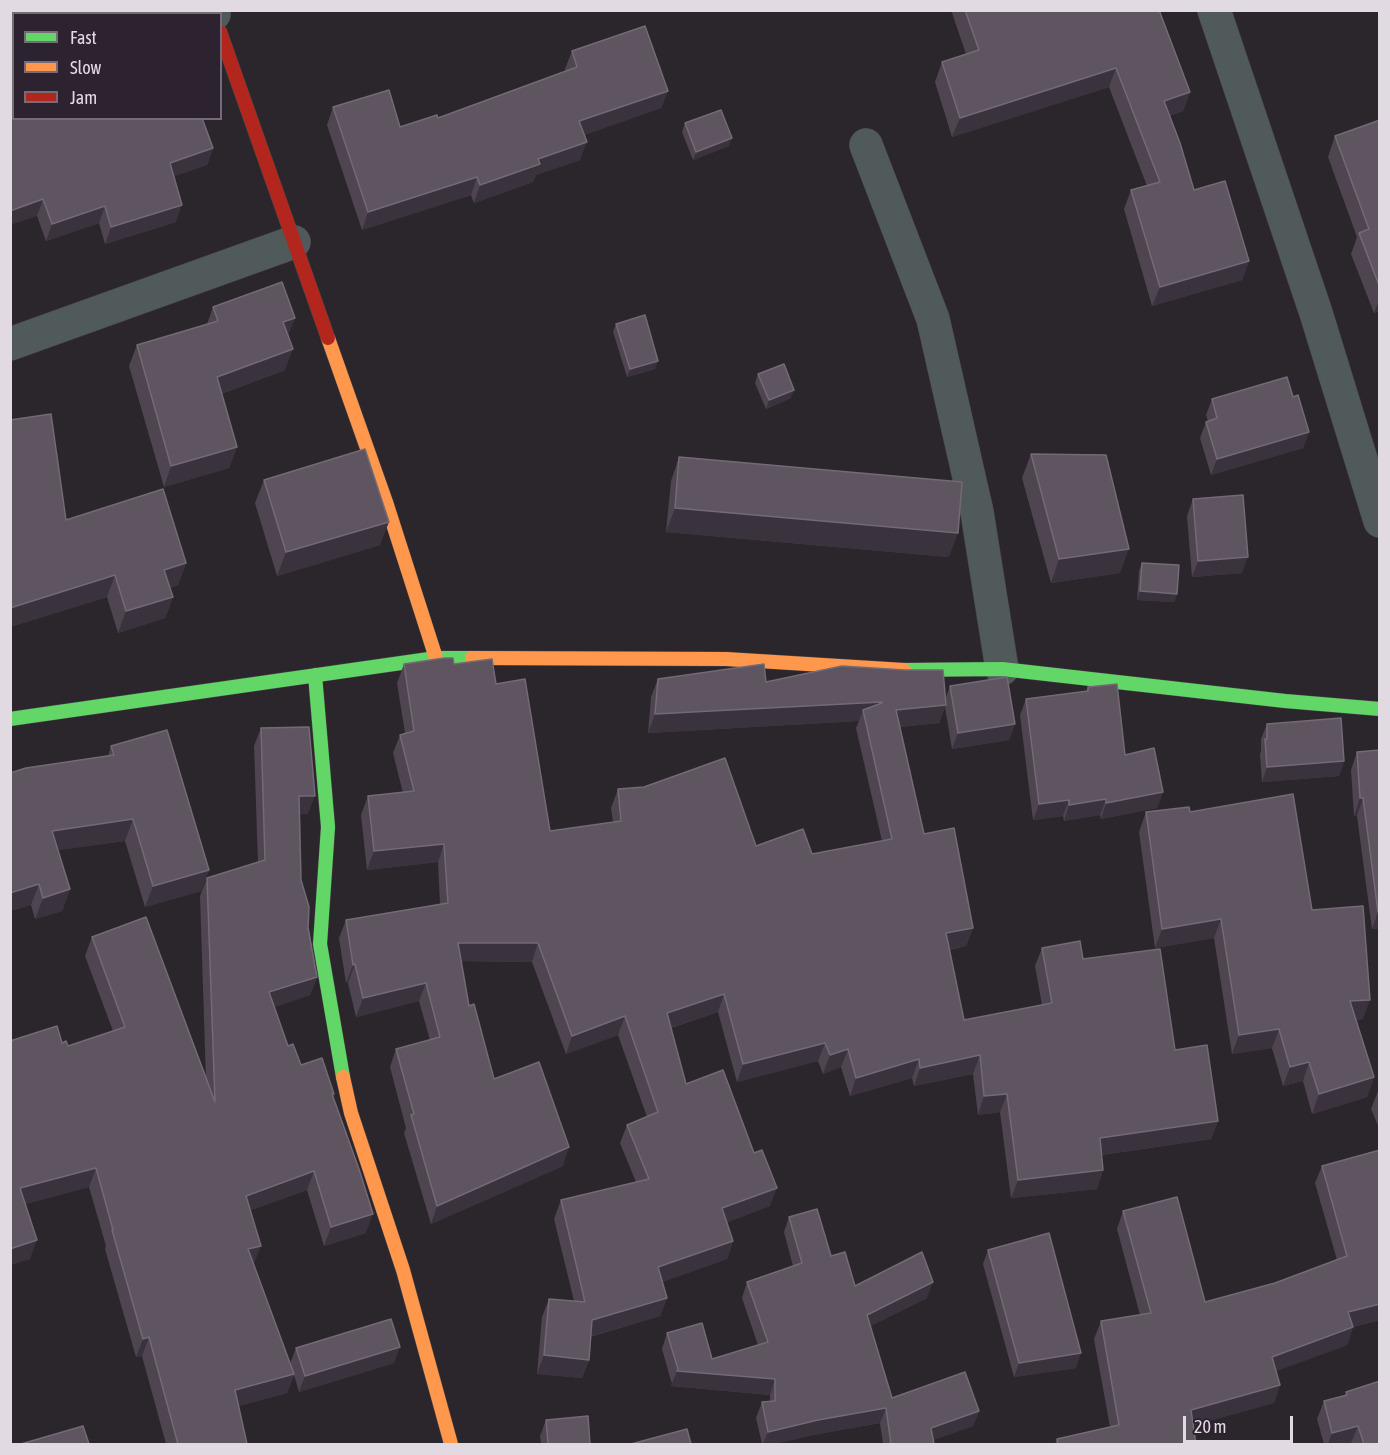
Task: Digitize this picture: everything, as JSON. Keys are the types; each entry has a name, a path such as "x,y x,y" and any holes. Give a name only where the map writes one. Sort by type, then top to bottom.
{"street":[{"path":"1214,10 1316,313 1380,521"},
{"path":"222,38 386,502 436,658"},
{"path":"866,145 933,319 977,512 1002,669"},
{"path":"10,344 294,242"},
{"path":"10,719 436,658 726,659 900,670 1002,669 1285,701 1380,709"},
{"path":"315,675 328,827 320,944 343,1075 351,1113 403,1270 451,1444"}],"building":[{"path":"10,10 21,10 22,12 12,12 12,120 203,120 213,148 170,163 182,205 111,227 105,206 52,224 43,199 10,211"},
{"path":"145,10 191,10 192,12 146,12"},
{"path":"965,10 1159,10 1190,92 1164,101 1194,190 1225,181 1249,261 1160,287 1131,190 1160,182 1116,68 960,118 942,62 979,50"},
{"path":"645,26 668,91 579,121 587,142 538,159 540,164 480,185 477,177 368,212 333,107 389,90 400,127 437,115 438,118 577,67 572,51"},
{"path":"721,110 732,138 696,152 685,123"},
{"path":"1380,120 1380,288 1359,233 1369,229 1335,136"},
{"path":"282,282 295,318 283,322 293,349 217,377 237,447 171,466 137,345 218,321 213,307"},
{"path":"645,315 658,361 630,369 616,324"},
{"path":"784,364 794,390 769,400 758,374"},
{"path":"1287,377 1293,397 1298,395 1309,432 1217,459 1206,422 1217,418 1212,399"},
{"path":"51,414 66,520 163,489 186,563 164,570 173,597 126,611 115,575 10,608 10,420"},
{"path":"365,449 389,522 286,552 264,480"},
{"path":"1031,454 1106,455 1129,549 1059,559"},
{"path":"679,457 962,482 958,533 675,508"},
{"path":"1243,495 1248,557 1198,561 1193,499"},
{"path":"1142,563 1179,565 1177,594 1140,591"},
{"path":"453,658 454,664 492,659 496,684 525,679 550,831 621,821 618,789 644,787 725,758 756,846 803,829 812,854 892,839 863,710 882,702 655,714 658,679 764,664 766,682 842,666 943,670 946,705 896,710 924,834 954,828 973,928 946,933 964,1020 1052,1003 1042,948 1080,941 1083,959 1160,949 1175,1050 1207,1045 1218,1121 1100,1138 1103,1170 1018,1180 1007,1094 984,1096 980,1055 920,1068 919,1059 856,1078 848,1049 830,1055 825,1043 743,1064 724,994 667,1013 686,1084 723,1070 754,1153 762,1150 777,1188 722,1208 733,1241 658,1267 667,1298 592,1320 589,1360 544,1355 549,1299 585,1302 561,1200 649,1179 627,1125 658,1112 625,1016 572,1036 538,943 458,943 469,1006 474,1004 494,1079 539,1062 569,1147 437,1206 411,1115 414,1114 396,1049 440,1037 426,983 363,998 355,964 353,965 346,920 448,903 444,844 374,851 368,796 414,791 400,735 414,731 404,664"},
{"path":"1007,677 1015,724 958,733 950,686"},
{"path":"1117,684 1125,755 1154,748 1163,792 1106,803 1106,799 1069,805 1069,800 1039,804 1026,699 1088,691 1088,687"},
{"path":"1341,718 1344,761 1267,767 1265,739 1267,739 1267,724"},
{"path":"309,727 315,796 299,796 301,880 309,907 308,928 317,977 269,992 288,1046 293,1044 301,1065 322,1058 373,1214 331,1227 314,1171 246,1196 261,1246 248,1249 294,1374 235,1390 247,1444 178,1444 149,1337 143,1339 96,1168 20,1188 37,1240 10,1249 10,1041 57,1026 62,1043 66,1041 68,1046 125,1027 92,937 146,917 215,1102 207,878 265,860 261,728"},
{"path":"167,730 209,870 153,886 133,819 52,831 70,889 43,898 39,884 10,893 10,773 26,768 114,755 111,746"},
{"path":"1380,750 1380,911 1378,912 1363,798 1360,798 1357,752"},
{"path":"1293,794 1312,910 1363,906 1370,1000 1350,1001 1374,1077 1319,1094 1309,1062 1290,1067 1279,1029 1239,1035 1221,919 1162,929 1146,812 1189,807 1190,812"},
{"path":"1380,1150 1380,1304 1348,1312 1353,1327 1272,1357 1280,1385 1191,1410 1196,1444 1058,1444 1057,1439 1119,1425 1101,1321 1151,1313 1123,1211 1177,1197 1205,1302 1275,1283 1347,1256 1322,1166"},
{"path":"817,1209 831,1256 845,1252 855,1286 922,1252 933,1282 867,1315 892,1398 965,1372 979,1411 931,1428 934,1444 891,1444 886,1408 768,1432 762,1402 775,1401 775,1379 677,1371 667,1333 702,1323 712,1359 768,1342 747,1282 802,1263 789,1217"},
{"path":"1049,1233 1081,1353 1019,1363 988,1250"},
{"path":"391,1319 400,1347 305,1376 296,1348"},
{"path":"1380,1381 1380,1444 1364,1444 1358,1426 1332,1433 1324,1401 1347,1395 1346,1392"},
{"path":"588,1416 590,1444 548,1444 546,1420"},
{"path":"83,1426 89,1444 21,1444"},
{"path":"687,1429 691,1444 631,1444"}],"traffic: fast":[{"path":"10,719 436,658 472,658"},
{"path":"904,670 1002,669 1285,701 1380,709"},
{"path":"315,675 328,827 320,944 343,1077"}],"traffic: slow":[{"path":"328,338 386,502 436,658"},
{"path":"472,658 726,659 904,670"},
{"path":"343,1077 351,1113 403,1270 451,1444"}],"traffic: jam":[{"path":"222,38 328,338"}]}
